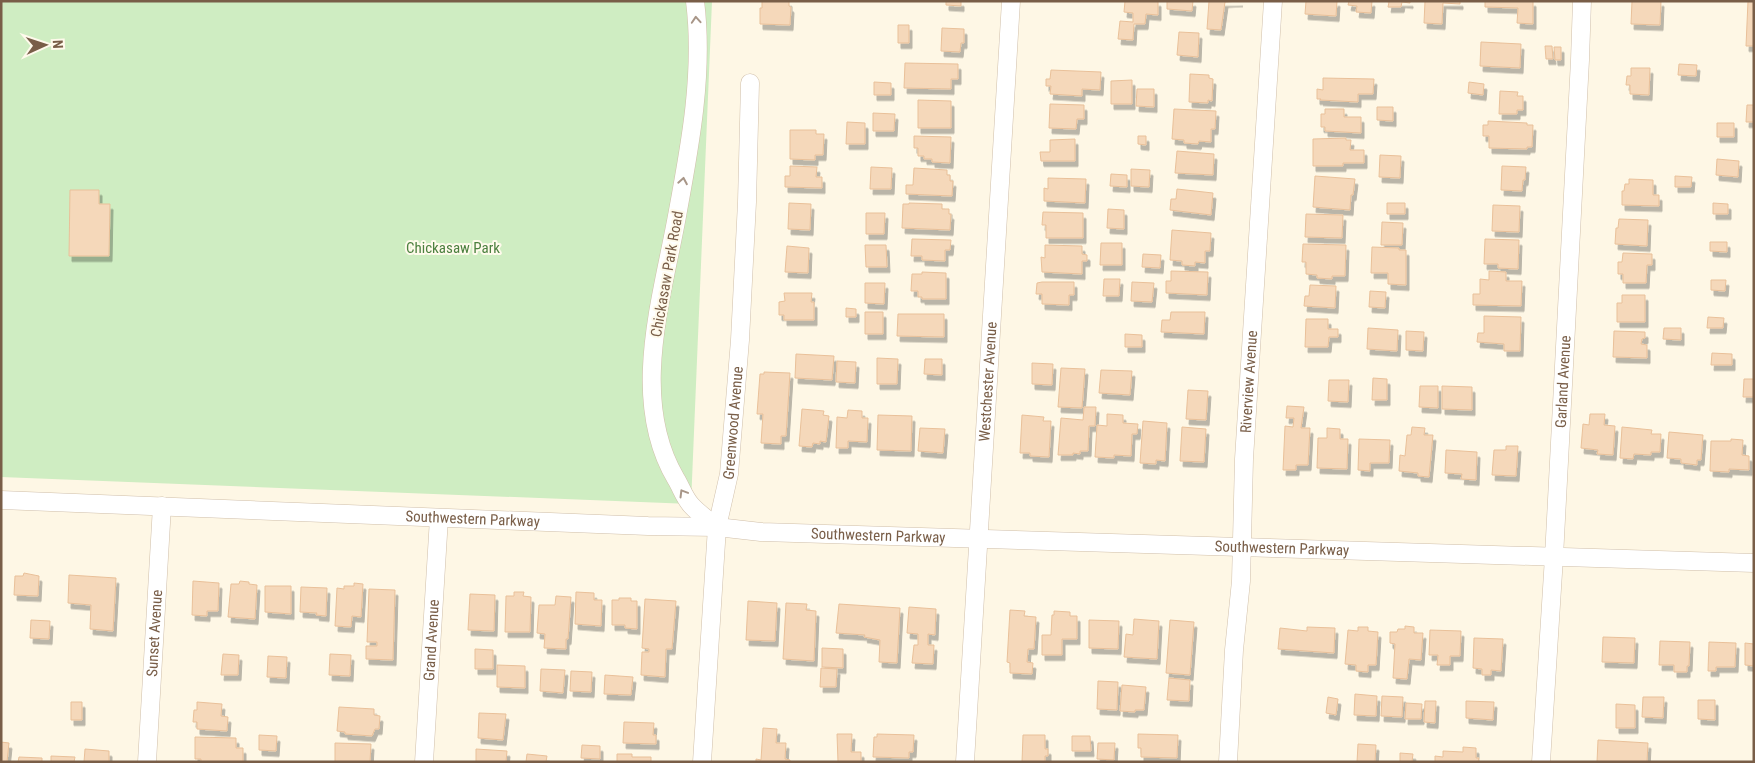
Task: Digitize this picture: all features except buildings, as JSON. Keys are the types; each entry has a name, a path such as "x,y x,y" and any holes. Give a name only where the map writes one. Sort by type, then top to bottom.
{"street":[{"name":"Chickasaw Park Road","path":"695,1 697,32 695,96 690,148 658,310 652,370 652,399 656,430 670,470 691,505 717,527"},
{"name":"Westchester Avenue","path":"965,762 1011,1"},
{"name":"Riverview Avenue","path":"1228,762 1234,650 1241,581 1244,459 1273,1"},
{"name":"Garland Avenue","path":"1541,762 1554,557 1582,1"},
{"name":"Greenwood Avenue","path":"702,762 717,527 729,474 740,340 747,202 750,83"},
{"name":"Southwestern Parkway","path":"1,500 717,527 761,532 1754,563"},
{"name":"Sunset Avenue","path":"147,762 162,506"},
{"name":"Grand Avenue","path":"424,762 439,518"}],"green space":[{"name":"Chickasaw Park","path":"1,1 712,1 691,504 1,477"}]}
